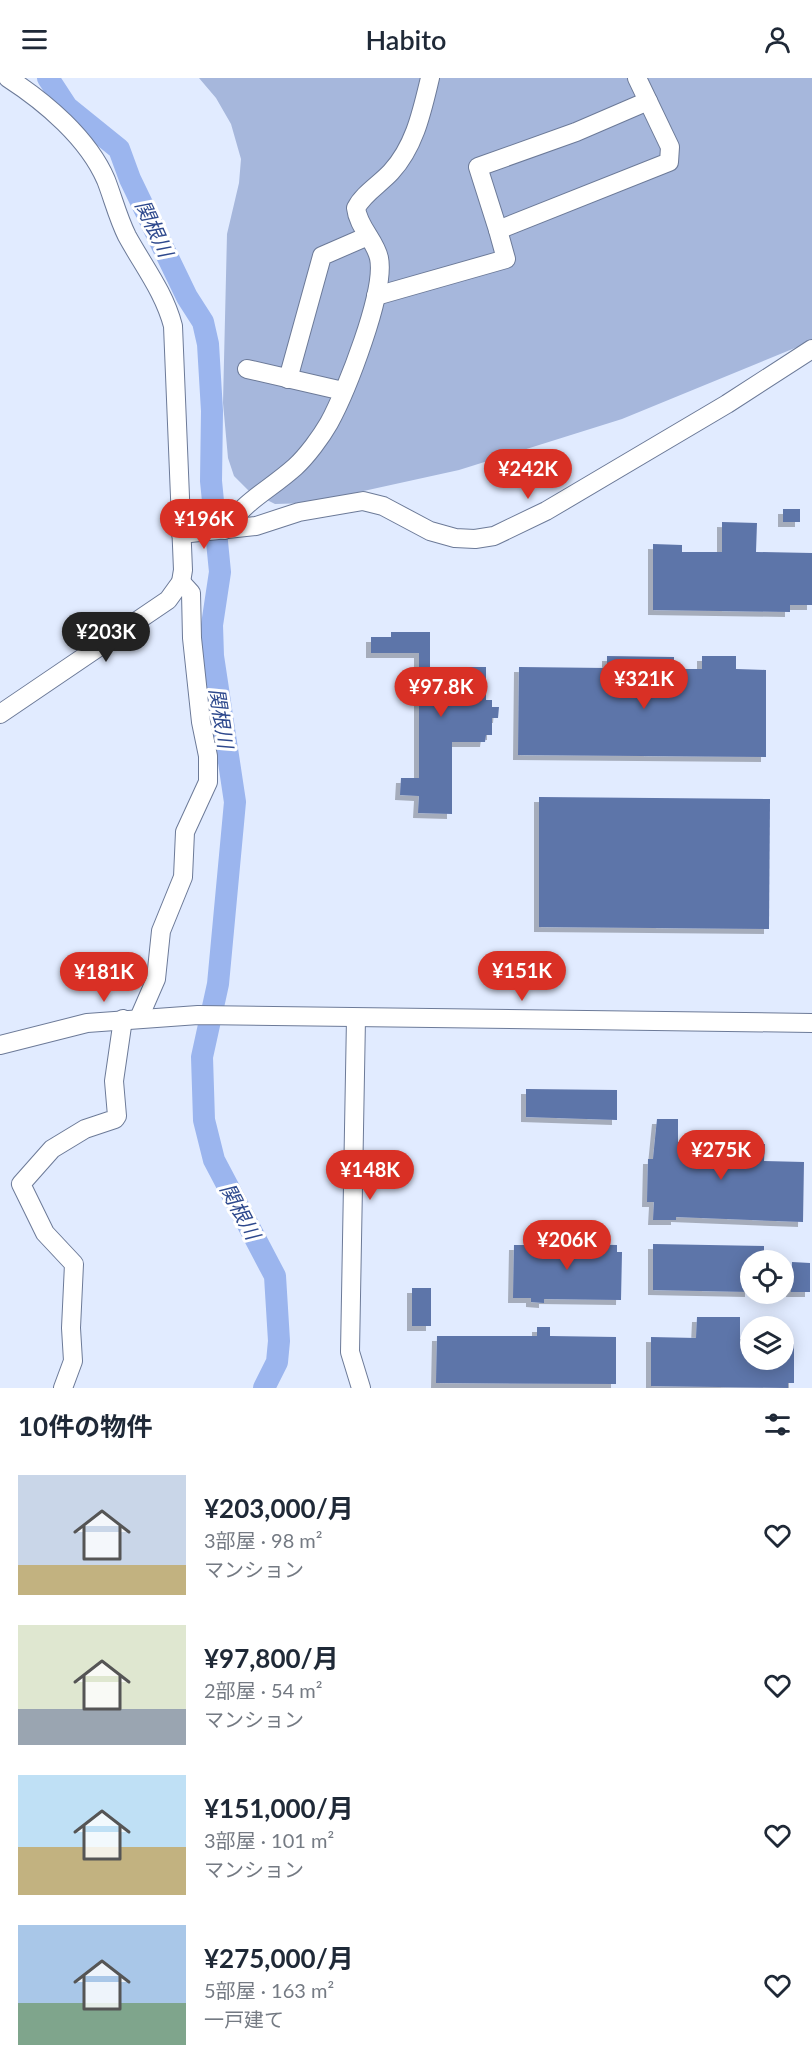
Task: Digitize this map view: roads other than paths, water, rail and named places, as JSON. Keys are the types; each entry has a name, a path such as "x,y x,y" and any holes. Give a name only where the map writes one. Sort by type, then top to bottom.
{"street":[{"path":"0,714 168,600 181,582 173,326 168,305 123,228 105,178 92,154 29,92 8,78"},
{"path":"224,530 246,503 296,466 329,425 376,296 379,257 356,208 392,171 409,147 420,119 430,78"},
{"path":"498,230 669,162 670,147 638,78"},
{"path":"376,296 506,259 478,167 576,132 648,101"},
{"path":"288,379 322,256 368,236"},
{"path":"181,534 256,526 299,512 363,501 383,506 430,531 475,539 494,536 546,511 727,404 812,349"},
{"path":"247,369 343,391"},
{"path":"63,1388 73,1361 70,1329 74,1264 45,1233 21,1184 52,1149 85,1129 115,1119 114,1081 131,1019 156,979 161,931 183,878 185,832 208,782 208,756 201,722 192,638 191,593 181,582"},
{"path":"0,1045 87,1023 198,1015 812,1023"},
{"path":"356,1018 350,1353 361,1388"}],"waterway":[{"name":"関根川","path":"48,78 67,107 119,149 130,179 187,297 203,322 208,344 212,411 211,481 220,572 212,625 213,656 235,802 218,984 202,1057 204,1120 214,1160 275,1276 279,1341 277,1362 264,1388"}]}
